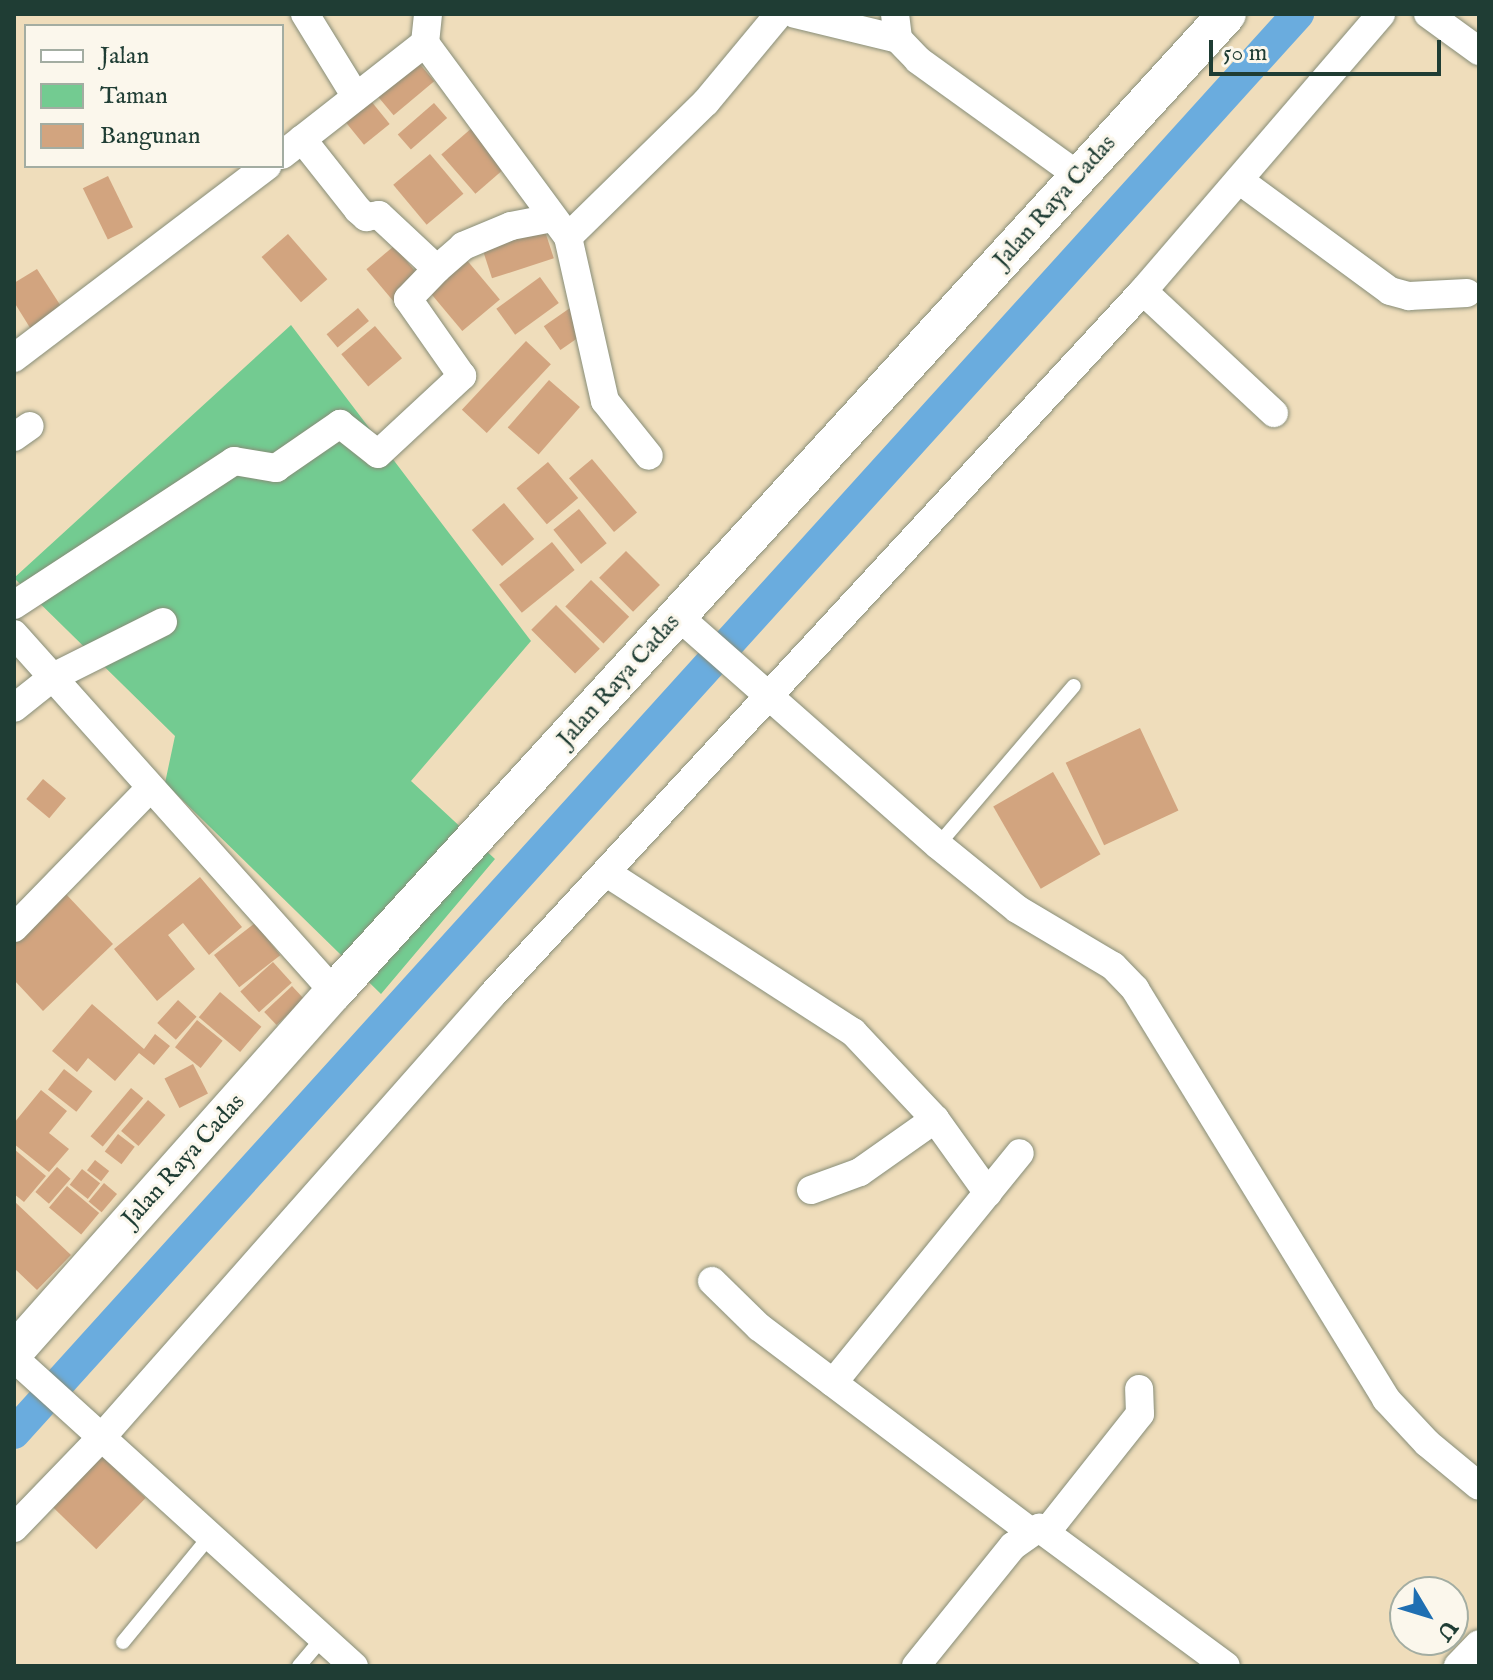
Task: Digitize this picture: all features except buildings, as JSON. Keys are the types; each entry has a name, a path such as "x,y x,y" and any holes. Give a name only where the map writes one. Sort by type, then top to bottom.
{"street":[{"path":"305,14 356,97"},
{"path":"428,14 425,43 560,227 605,401 649,456"},
{"path":"14,605 234,461 276,468 340,424 378,454 462,376 408,299 463,246 511,226 560,227 706,102 779,14"},
{"path":"795,14 897,27 955,89 1079,176"},
{"name":"Jalan Raya Cadas","path":"15,1357 334,992 686,623 1079,176 1227,14"},
{"path":"14,1528 481,1007 607,873 759,684 1143,291 1381,14"},
{"path":"1428,14 1479,51"},
{"path":"425,43 292,147 366,217 379,215 437,269"},
{"path":"14,358 264,168"},
{"path":"1239,180 1390,291 1409,296 1467,293"},
{"path":"1143,291 1274,413"},
{"path":"14,708 53,677 163,622"},
{"path":"686,623 759,684 938,845 1017,909 1113,966 1135,989 1386,1399 1427,1443 1479,1486"},
{"path":"14,634 149,789 334,992"},
{"path":"14,928 149,789"},
{"path":"607,873 853,1032 935,1119 988,1193"},
{"path":"811,1190 860,1172 935,1119"},
{"path":"833,1383 1020,1153"},
{"path":"712,1281 759,1327 833,1383 1226,1666"},
{"path":"15,1357 97,1435 354,1666"},
{"path":"916,1666 1013,1546 1039,1531 1140,1414 1139,1389"},
{"path":"1458,1666 1479,1644"}],"lane":[{"path":"938,845 1074,686"},
{"path":"123,1642 211,1535"},
{"path":"299,1666 323,1637"}],"green space":[{"path":"291,325 531,641 411,781 495,859 381,994 165,783 175,736 14,578"}],"waterway":[{"path":"14,1433 1298,14"}]}
